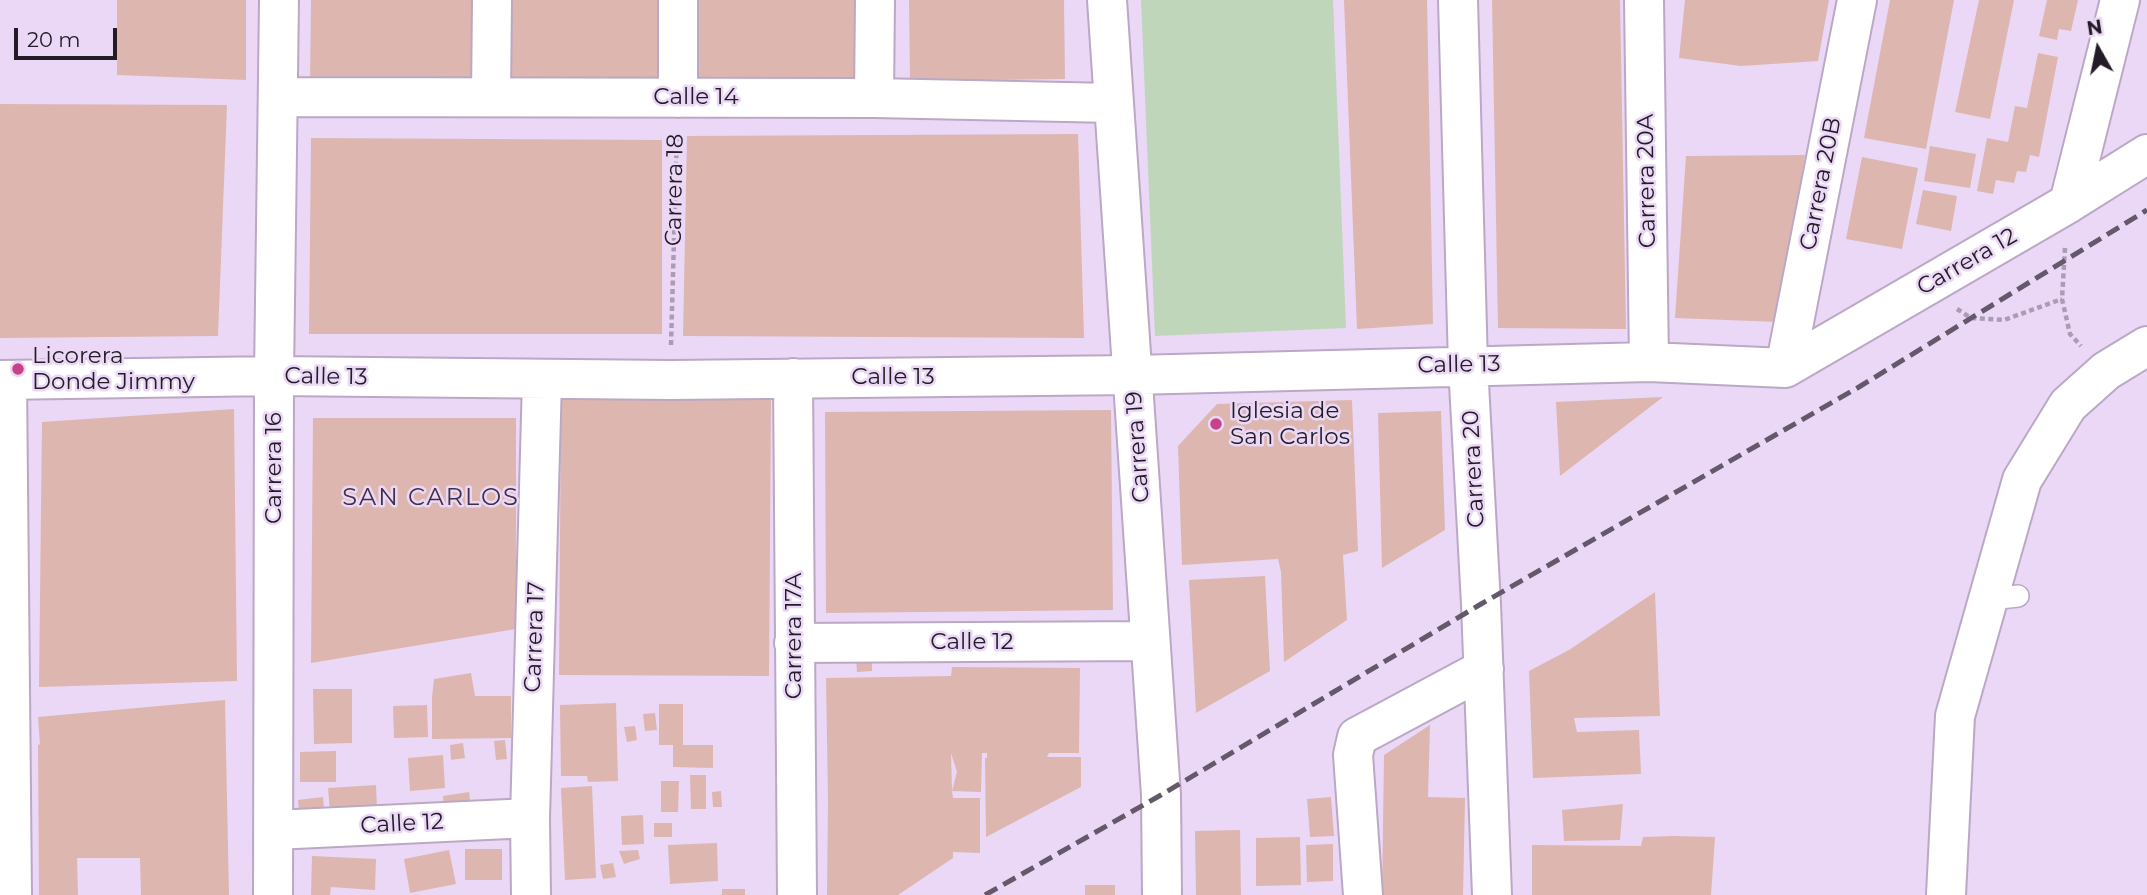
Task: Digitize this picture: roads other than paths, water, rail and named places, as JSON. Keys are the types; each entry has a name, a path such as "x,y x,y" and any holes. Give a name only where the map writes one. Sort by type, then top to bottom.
{"street":[{"name":"Carrera 16","path":"273,895 274,376 279,0"},
{"path":"491,97 492,0"},
{"path":"678,0 678,97"},
{"path":"874,98 875,0"},
{"name":"Carrera 19","path":"1107,0 1161,795 1162,895"},
{"name":"Carrera 20","path":"1458,0 1468,365 1484,669 1492,895"},
{"name":"Carrera 20A","path":"1644,0 1649,362"},
{"name":"Carrera 20B","path":"1785,368 1857,0"},
{"path":"2069,203 2120,0"},
{"name":"Calle 14","path":"278,97 874,98 1113,103"},
{"name":"Carrera 12","path":"1785,368 2069,203 2147,154"},
{"path":"1946,895 1955,716 2004,598 2022,480 2068,405 2106,371 2147,346"},
{"name":"Calle 13","path":"4,380 274,376 671,380 1133,374 1649,362 1785,368"},
{"name":"Carrera 17A","path":"793,377 797,895"},
{"name":"Carrera 17","path":"531,895 530,818 542,379"},
{"path":"4,380 12,895"},
{"name":"Calle 12","path":"794,643 1150,641"},
{"path":"1363,895 1353,755 1357,737 1484,669"},
{"name":"Calle 12","path":"274,830 530,818"}],"railway":[{"path":"985,895 1161,795 1481,604 1859,387 2147,210"}],"place":[{"name":"Licorera Donde Jimmy","path":"18,369"},
{"name":"Iglesia de San Carlos","path":"1216,424"}],"district":[{"name":"SAN CARLOS","path":"431,498"}]}
